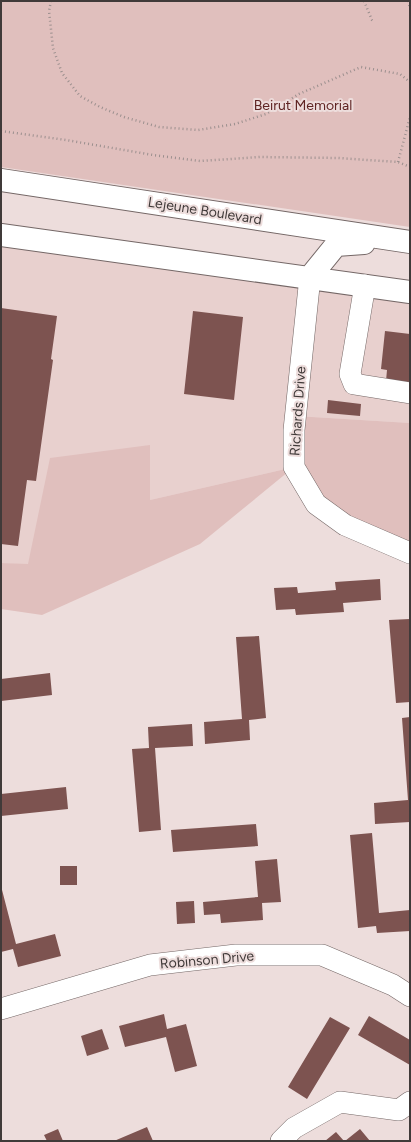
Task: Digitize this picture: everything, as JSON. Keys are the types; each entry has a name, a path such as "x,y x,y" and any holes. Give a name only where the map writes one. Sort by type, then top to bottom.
{"main road":[{"name":"Lejeune Boulevard","path":"1,180 405,242"},
{"path":"1,235 410,292"},
{"path":"310,277 336,245 405,242"}],"street":[{"name":"Richards Drive","path":"310,277 294,430 294,467 316,504 346,525 410,553"},
{"path":"365,285 350,374 354,384 410,393"},
{"name":"Robinson Drive","path":"1,1010 150,965 236,955 322,955 393,985 410,996"},
{"path":"281,1141 294,1128 340,1102 399,1110 410,1102"}],"path":[{"path":"51,1 49,11 53,48 62,73 80,96 100,107 124,117 159,127 198,130 235,124 266,114 299,94 361,67 400,74 410,82"},
{"path":"364,1 374,22"},
{"path":"408,1 410,8"},
{"path":"398,162 410,117"},
{"path":"1,131 66,140 153,156 200,161 260,157 338,158 398,162 410,166"}],"shaded area":[{"path":"1,235 410,292 410,423 296,416 294,467 150,500 28,565 1,563"}],"green space":[{"name":"Beirut Memorial","path":"1,1 410,1 410,227 1,167"},
{"path":"296,416 410,423 410,553 345,525 294,467"},
{"path":"150,445 150,500 294,467 200,544 42,615 1,609 1,563 28,564 50,458"}],"building":[{"path":"1,308 57,316 51,359 53,360 36,481 27,480 18,546 1,544"},
{"path":"193,311 243,317 234,400 184,394"},
{"path":"385,331 410,334 410,383 386,381 387,370 381,369"},
{"path":"328,400 361,404 360,416 327,413"},
{"path":"380,579 381,600 343,603 344,612 296,615 295,609 276,610 274,588 297,587 298,593 336,590 335,582"},
{"path":"410,619 410,702 396,703 389,620"},
{"path":"259,636 266,718 249,720 250,740 205,744 204,722 242,719 236,637"},
{"path":"50,673 52,695 1,701 1,679"},
{"path":"410,717 410,822 375,824 374,803 408,800 402,718"},
{"path":"192,724 193,746 155,748 161,830 139,832 132,749 149,748 148,727"},
{"path":"66,787 68,809 1,816 1,794"},
{"path":"256,824 258,846 173,852 171,830"},
{"path":"372,833 379,913 410,910 410,931 377,933 376,926 358,928 350,835"},
{"path":"277,859 281,902 262,903 263,920 221,923 220,914 204,915 203,902 258,897 255,861"},
{"path":"60,866 77,866 77,885 60,885"},
{"path":"1,886 16,944 55,934 61,956 18,967 13,949 1,952"},
{"path":"194,901 195,923 177,924 176,902"},
{"path":"164,1014 167,1029 186,1024 197,1066 175,1072 166,1037 125,1047 119,1026"},
{"path":"369,1016 410,1040 410,1065 358,1035"},
{"path":"330,1017 350,1028 307,1099 288,1087"},
{"path":"102,1029 109,1049 87,1056 81,1036"},
{"path":"147,1127 153,1141 114,1141"},
{"path":"58,1129 63,1141 47,1141 44,1135"},
{"path":"360,1129 370,1141 345,1141"},
{"path":"336,1132 344,1141 325,1141"}]}
